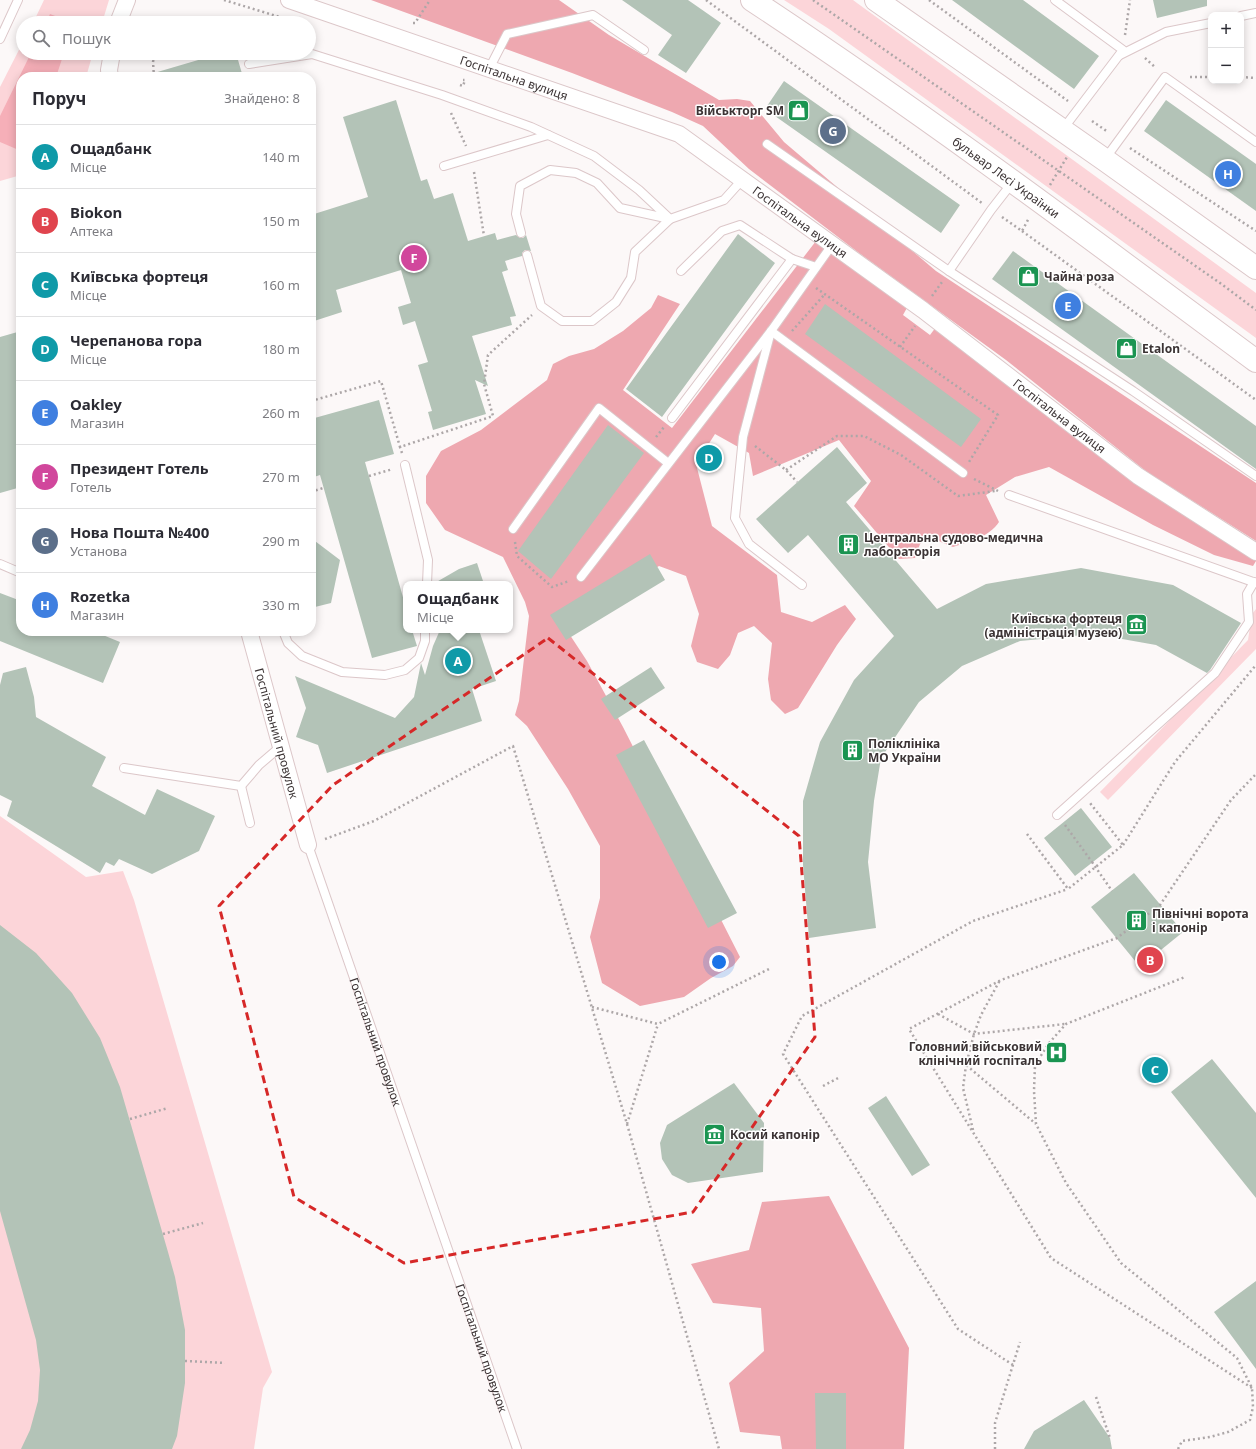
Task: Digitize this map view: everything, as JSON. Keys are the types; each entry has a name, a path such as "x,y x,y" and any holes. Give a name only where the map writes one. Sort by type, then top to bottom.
{"main road":[{"name":"бульвар Лесі Українки","path":"752,0 812,40 1013,181 1256,361"},
{"path":"876,0 1105,160 1256,268"}],"street":[{"path":"121,16 127,0"},
{"name":"Госпітальна вулиця","path":"289,0 679,134 832,244 920,316 1138,476 1256,552"},
{"path":"109,72 111,60"},
{"name":"Госпітальний провулок","path":"250,636 308,845"}],"lane":[{"path":"0,39 18,0"},
{"path":"1055,0 1121,52"},
{"path":"1244,15 1256,13"},
{"path":"489,69 507,34 593,15 644,50"},
{"path":"1062,131 1121,52 1166,32 1208,24"},
{"path":"316,55 442,95 531,127 594,156 639,190 670,219"},
{"path":"250,64 275,60"},
{"path":"1105,160 1165,77 1256,142"},
{"path":"444,166 548,135"},
{"path":"766,144 949,271 1133,391 1256,476"},
{"path":"521,233 516,214 520,186 550,170 576,173 597,184 620,208 670,219"},
{"path":"527,255 541,306 562,321 592,321 616,302 631,278 635,252 670,219 724,200 742,180"},
{"path":"949,271 1013,181"},
{"path":"681,271 722,231 740,225 792,259 816,267"},
{"path":"581,577 771,331 832,244"},
{"path":"672,418 792,259"},
{"path":"771,331 963,474"},
{"path":"771,331 743,437 735,518 749,544 802,585"},
{"path":"513,529 599,408 668,463"},
{"path":"405,465 428,560 427,581"},
{"path":"1009,495 1255,583 1247,594 1249,622 1215,672 1058,815"},
{"path":"0,564 16,571"},
{"path":"285,636 288,643 302,656 342,672 385,675 405,670 419,658 425,641 425,633"},
{"path":"241,786 259,765 280,747"},
{"path":"124,768 241,786"},
{"path":"241,786 250,823"},
{"name":"Госпітальний провулок","path":"308,845 517,1449"}],"path":[{"path":"224,0 277,16"},
{"path":"415,23 430,0"},
{"path":"706,0 991,210 1256,400"},
{"path":"813,0 1256,310"},
{"path":"929,0 1078,109"},
{"path":"1121,52 1130,0"},
{"path":"153,60 154,72"},
{"path":"1244,77 1256,78"},
{"path":"458,85 463,86 465,80 459,78"},
{"path":"1092,121 1256,231"},
{"path":"1022,231 1070,152"},
{"path":"900,347 949,271"},
{"path":"806,281 998,415 963,474"},
{"path":"784,340 825,294"},
{"path":"426,438 492,416 484,384 488,355 541,306"},
{"path":"316,400 381,381 400,447"},
{"path":"786,470 837,436 864,436 901,455 958,496 995,491"},
{"path":"743,437 786,470 797,482"},
{"path":"316,490 323,488"},
{"path":"513,529 517,556 552,587 581,577"},
{"path":"1012,1365 958,1329 783,1054 802,1016 973,921 1068,889 1123,845 1175,762 1256,665"},
{"path":"308,845 374,821 513,746 627,1124 719,1449"},
{"path":"1252,1388 1051,1258 909,1030 1001,980 1117,938 1160,905 1231,800 1256,774"},
{"path":"1098,813 1123,845"},
{"path":"1058,815 1112,890"},
{"path":"1027,834 1068,889"},
{"path":"592,1007 658,1024 771,968"},
{"path":"938,1014 974,1034 1066,1024 1185,977"},
{"path":"974,1134 963,1088 966,1066 974,1034 981,1015 1001,980"},
{"path":"627,1124 658,1024"},
{"path":"1036,1124 1034,1091 1035,1065 1048,1043 1066,1024"},
{"path":"927,1059 966,1066 1036,1124 1066,1183 1121,1262 1237,1358 1252,1388 1253,1407 1250,1420 1228,1432 1210,1437 1182,1441 1178,1449"},
{"path":"823,1086 840,1077"},
{"path":"130,1119 168,1108"},
{"path":"163,1234 203,1223"},
{"path":"995,1449 995,1424 1020,1342"},
{"path":"185,1361 225,1363"},
{"path":"1096,1397 1110,1438"}],"highlighted area":[{"path":"548,638 799,836 815,1037 693,1212 404,1263 294,1197 219,906 333,785"}],"shaded area":[{"path":"44,0 109,0 104,16 36,16"},
{"path":"371,0 559,0 609,35 719,100 737,99 750,101 784,142 936,271 1256,483 1256,541 1147,472 1006,360 859,253 749,169 703,126 672,112 572,73"},
{"path":"784,0 853,0 1256,293 1256,338 829,29"},
{"path":"16,56 16,60 91,60 87,72 16,72 16,176 0,181 0,87"},
{"path":"28,60 62,60 58,72 22,72"},
{"path":"16,83 16,149 0,142 0,116"},
{"path":"816,241 908,306 903,315 930,335 936,327 1256,557 1256,561 1253,566 1214,555 1153,525 1049,467 1015,477 986,495 999,522 990,532 972,541 953,547 929,537 920,544 915,558 899,559 854,506 871,481 839,440 753,476 749,453 715,434 696,464 712,526 777,575 781,612 812,622 845,605 856,619 837,645 798,708 785,714 771,700 768,679 772,643 754,626 738,633 730,655 718,669 697,662 691,646 699,614 686,576 659,566 591,607 566,629 587,661 623,727 740,957 733,966 711,978 684,997 640,1006 602,983 590,937 600,898 600,846 568,789 527,726 515,715 519,701 529,616 525,602 503,557 445,530 426,503 426,476 441,451 481,430 547,380 553,364 569,356 594,349 623,331 651,308 658,295 680,304 623,390 672,428"},
{"path":"1256,609 1256,649 1108,800 1100,792 1248,640 1252,614"},
{"path":"0,816 86,877 123,871 134,900 272,1372 263,1388 254,1449 0,1449"},
{"path":"829,1196 909,1348 904,1449 782,1449 780,1436 740,1432 729,1383 764,1351 761,1308 713,1303 691,1264 749,1250 762,1202"}],"building":[{"path":"622,0 688,0 721,23 686,73 658,55 672,35"},
{"path":"952,0 1023,0 1099,56 1074,89"},
{"path":"1153,0 1207,0 1207,6 1157,18"},
{"path":"198,60 238,60 242,72 157,72"},
{"path":"784,81 960,205 941,233 765,109"},
{"path":"396,100 421,181 427,179 434,199 453,193 468,241 495,233 497,240 516,235 523,238 526,235 531,251 525,250 522,253 522,256 505,261 508,270 502,272 516,316 510,317 512,325 472,336 488,386 475,380 486,414 433,430 428,412 432,411 418,365 428,362 415,321 403,325 398,307 411,303 401,270 336,290 342,312 316,320 316,213 368,197 343,117"},
{"path":"1166,100 1256,164 1256,211 1144,131"},
{"path":"738,234 775,263 662,417 626,389"},
{"path":"1013,251 1256,426 1256,469 992,279"},
{"path":"825,304 981,419 961,447 805,334"},
{"path":"16,332 16,488 0,493 0,337"},
{"path":"379,400 394,454 365,462 403,597 403,633 413,633 417,646 372,658 320,475 316,476 316,418"},
{"path":"608,425 644,453 551,579 518,551"},
{"name":"Поліклініка МО України","path":"837,447 867,483 846,502 937,609 986,584 1081,568 1173,585 1241,623 1207,673 1156,645 1094,634 1020,641 962,666 919,702 881,758 874,801 868,862 876,928 809,938 803,865 803,801 820,742 854,680 894,636 808,535 788,553 756,519"},
{"path":"316,542 340,560 331,603 316,607"},
{"path":"650,554 665,580 566,640 550,615"},
{"path":"477,563 483,581 438,581 459,569"},
{"path":"0,593 16,599 16,636 105,636 120,642 103,683 0,641"},
{"path":"439,633 480,633 496,681 472,689 482,721 327,773 318,745 296,737 306,708 295,676 395,718 414,697 421,663 425,675 433,646"},
{"path":"26,667 34,697 36,717 106,757 92,786 145,815 157,789 215,816 199,851 152,874 119,859 114,866 106,862 100,873 7,816 12,801 0,795 0,685 3,673"},
{"path":"651,667 665,688 615,720 601,699"},
{"path":"644,740 737,913 708,928 616,755"},
{"path":"1081,808 1112,847 1075,876 1044,838"},
{"name":"Північні ворота і капонір","path":"1134,873 1183,932 1140,967 1091,907"},
{"path":"0,925 36,953 72,993 100,1038 120,1087 175,1277 185,1330 185,1383 177,1436 172,1449 21,1449 30,1430 38,1401 40,1370 36,1340 0,1211"},
{"path":"1212,1059 1256,1113 1256,1198 1171,1092"},
{"name":"Косий капонір","path":"734,1083 764,1123 763,1172 688,1183 672,1175 662,1159 660,1143 667,1125"},
{"path":"886,1096 930,1165 912,1176 868,1108"},
{"path":"1256,1281 1256,1369 1214,1312"},
{"path":"815,1393 846,1393 846,1449 816,1449"},
{"path":"1084,1400 1110,1438 1112,1449 1024,1449 1034,1431"}],"place":[{"name":"Військторг SM","path":"799,110"},
{"name":"Нова Пошта №400","path":"833,131"},
{"name":"Rozetka","path":"1228,174"},
{"name":"Президент Готель","path":"414,258"},
{"name":"Чайна роза","path":"1029,276"},
{"name":"Oakley","path":"1068,306"},
{"name":"Etalon","path":"1126,348"},
{"name":"Черепанова гора","path":"709,458"},
{"name":"Центральна судово-медична лабораторія","path":"848,544"},
{"name":"Київська фортеця (адміністрація музею)","path":"1137,625"},
{"name":"Ощадбанк","path":"458,661"},
{"name":"Поліклініка МО України","path":"852,750"},
{"name":"Північні ворота і капонір","path":"1137,920"},
{"name":"Biokon","path":"1150,960"},
{"name":"Головний військовий клінічний госпіталь","path":"1057,1053"},
{"name":"Київська фортеця","path":"1155,1070"},
{"name":"Косий капонір","path":"714,1134"}]}
